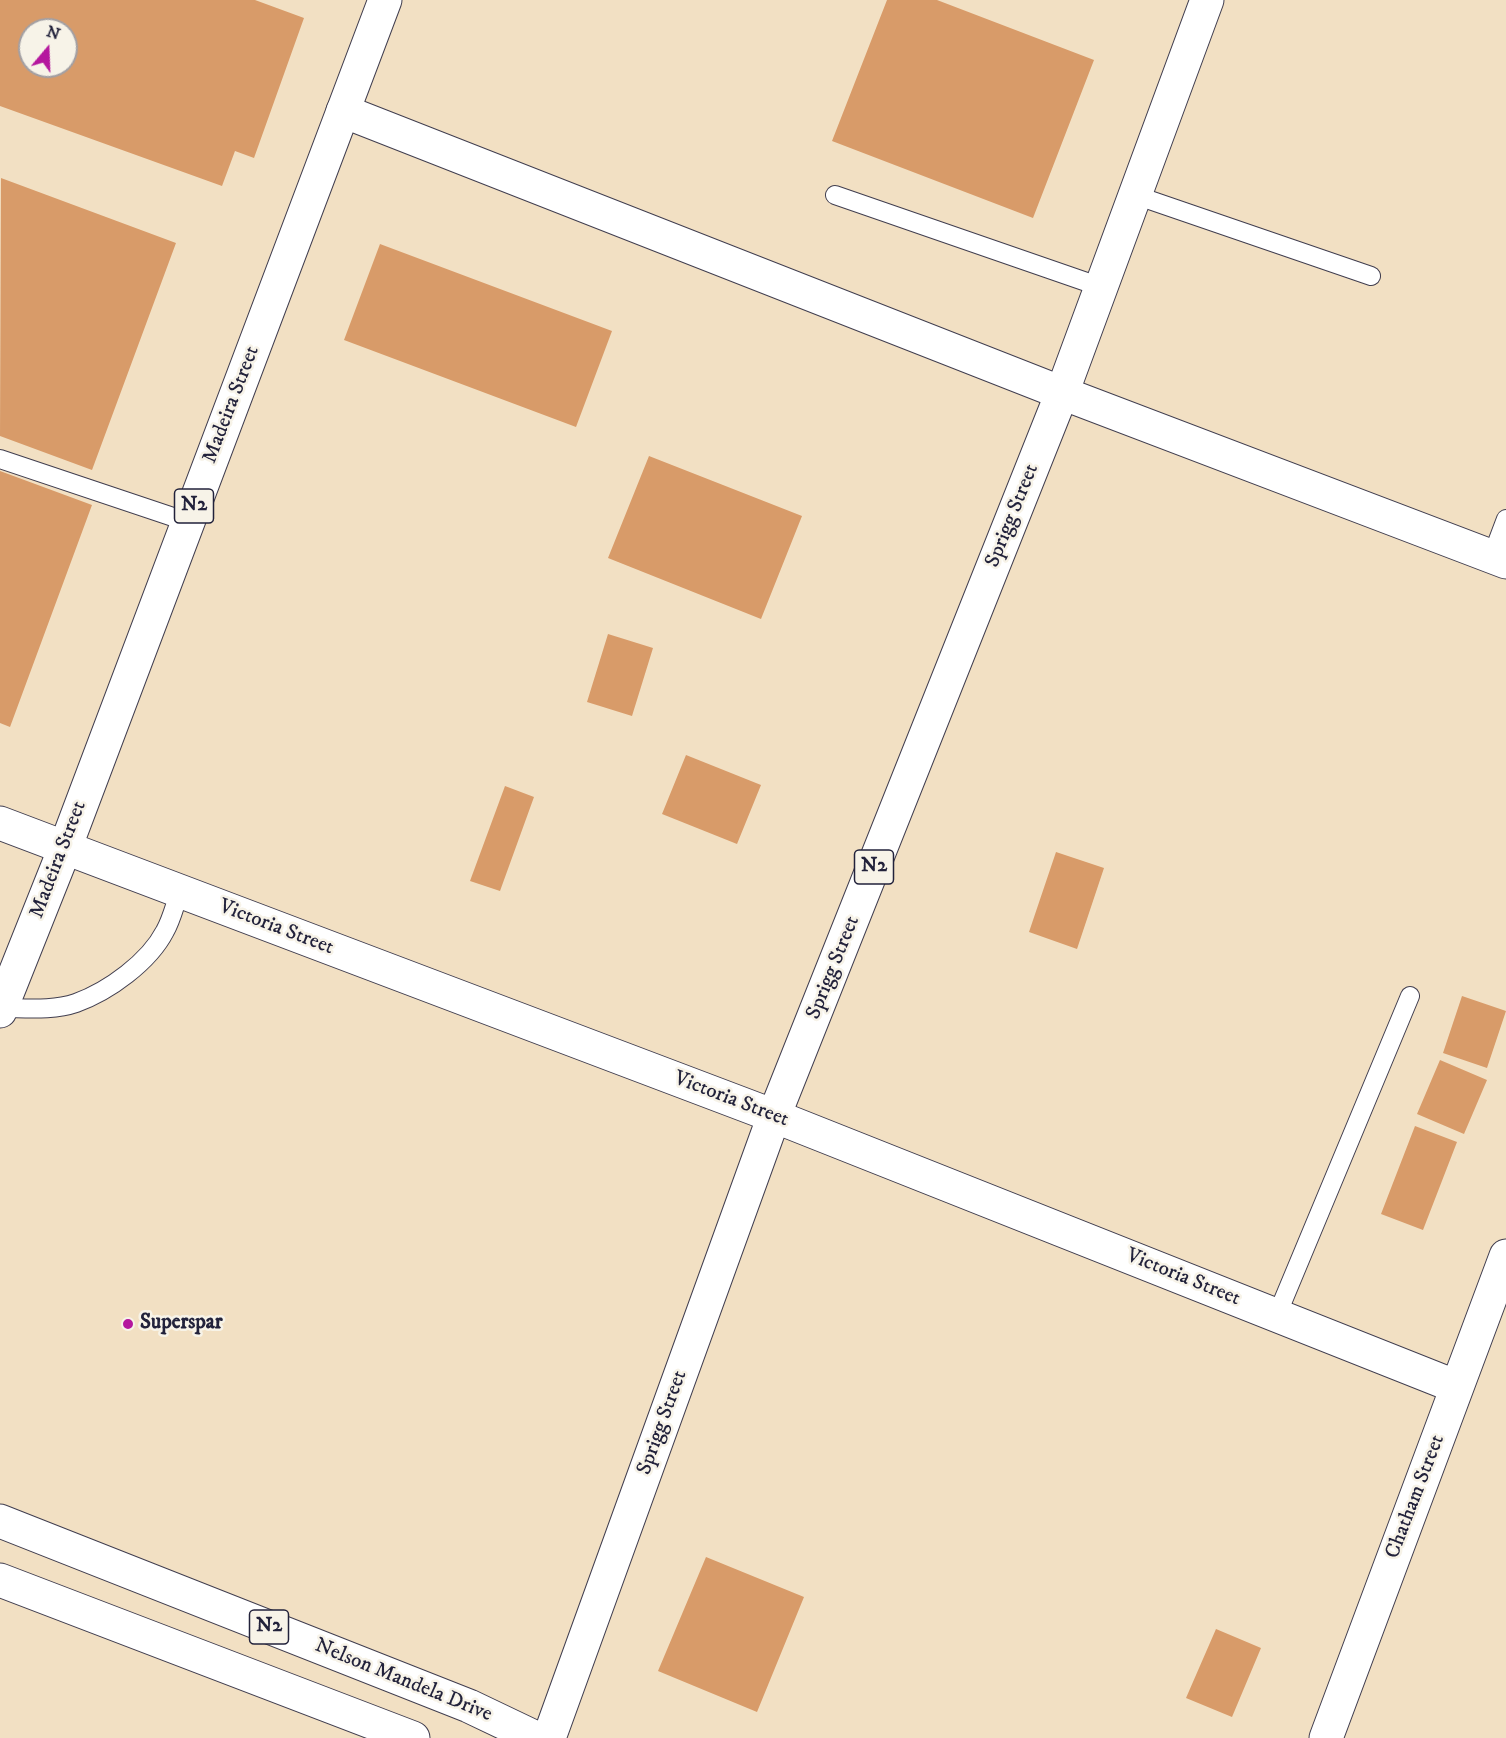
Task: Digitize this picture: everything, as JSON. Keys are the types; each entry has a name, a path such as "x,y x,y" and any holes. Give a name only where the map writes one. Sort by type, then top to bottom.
{"main road":[{"name":"Madeira Street","path":"1,1010 65,848 385,0"},
{"name":"Sprigg Street","path":"549,1738 774,1116 1062,393 1207,0"},
{"path":"343,111 1062,393 1499,559"},
{"name":"Victoria Street","path":"0,823 774,1116 1457,1387"},
{"name":"Chatham Street","path":"1326,1738 1506,1256"},
{"name":"Nelson Mandela Drive","path":"0,1521 469,1706 536,1738"},
{"name":"N2","path":"0,1580 413,1738"}],"lane":[{"path":"835,195 1101,287"},
{"path":"1135,195 1371,276"},
{"path":"0,459 188,522"},
{"path":"1499,559 1506,519"},
{"path":"1,1010 52,1008 76,1003 117,982 150,951 165,931 180,891"},
{"path":"1277,1316 1410,996"}],"building":[{"path":"0,0 255,0 304,18 254,158 235,151 222,186 0,106"},
{"path":"887,0 937,0 1094,60 1033,218 832,141"},
{"path":"1,178 176,243 92,470 0,436"},
{"path":"380,244 612,331 576,427 344,340"},
{"path":"649,456 802,516 761,619 608,558"},
{"path":"0,471 92,505 10,727 0,723"},
{"path":"608,634 653,648 632,716 587,702"},
{"path":"686,755 761,785 737,844 662,814"},
{"path":"505,786 534,797 500,891 470,881"},
{"path":"1056,852 1104,868 1077,949 1029,932"},
{"path":"1462,996 1506,1011 1487,1068 1443,1053"},
{"path":"1440,1060 1487,1080 1464,1134 1417,1114"},
{"path":"1415,1126 1457,1142 1423,1230 1381,1214"},
{"path":"706,1557 804,1597 757,1712 658,1671"},
{"path":"1216,1629 1261,1648 1232,1717 1186,1698"}],"place":[{"name":"Superspar","path":"128,1324"}]}
